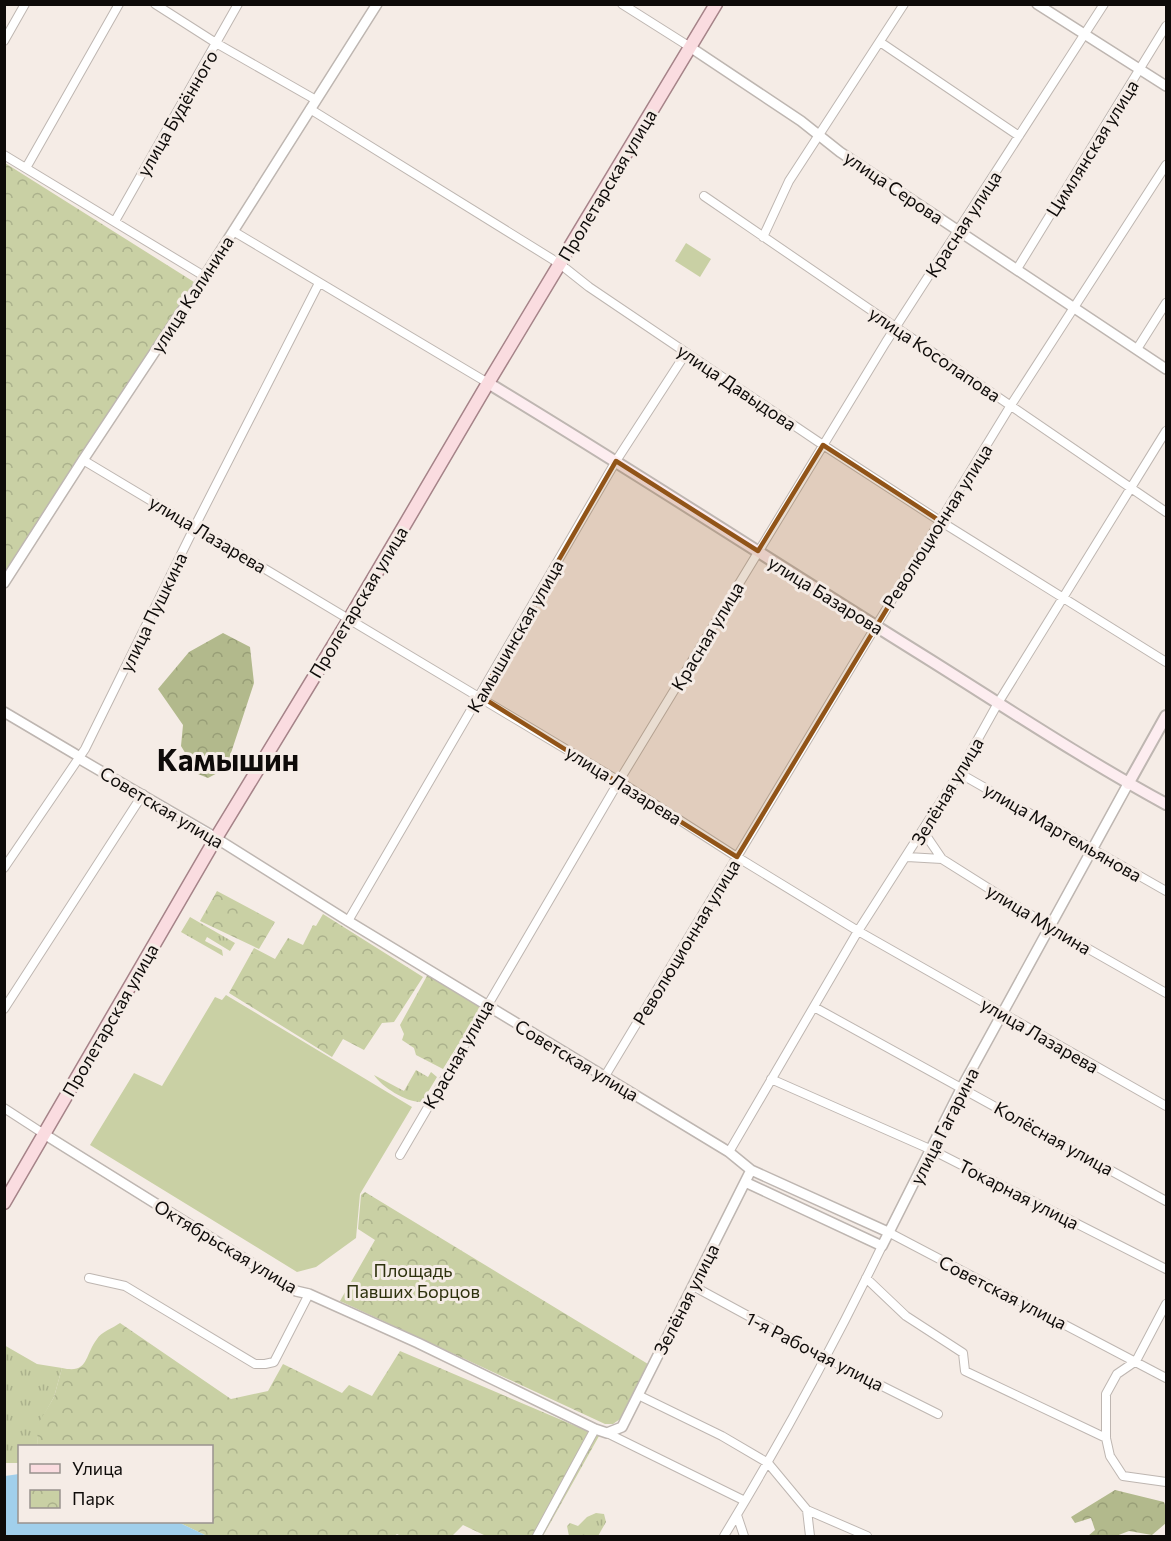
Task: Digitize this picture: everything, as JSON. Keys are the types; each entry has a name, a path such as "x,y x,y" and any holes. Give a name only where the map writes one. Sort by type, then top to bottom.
{"main road":[{"name":"Пролетарская улица","path":"4,1203 216,838 350,618 716,4"},
{"name":"улица Базарова","path":"488,383 616,461 1128,784 1167,804"},
{"name":"улица Гагарина","path":"1128,784 1167,716"}],"street":[{"path":"4,40 25,4"},
{"path":"26,168 119,4"},
{"path":"155,4 216,43 316,100"},
{"name":"улица Будённого","path":"115,221 238,4"},
{"name":"улица Калинина","path":"4,583 233,231 377,4"},
{"name":"улица Серова","path":"622,4 690,47 819,135 840,152 1167,369"},
{"path":"763,237 789,181 904,4"},
{"path":"1037,4 1167,86"},
{"name":"Красная улица","path":"400,1155 619,781 758,551 895,328 1104,4"},
{"name":"Цимлянская улица","path":"1017,269 1167,26"},
{"path":"880,42 1019,136"},
{"name":"улица Давыдова","path":"310,109 560,264 686,353 823,445 940,521 1167,662"},
{"path":"4,155 204,276"},
{"name":"Революционная улица","path":"605,1076 1011,405 1167,165"},
{"name":"улица Косолапова","path":"704,196 1167,512"},
{"path":"233,231 488,383"},
{"name":"улица Пушкина","path":"4,868 80,757 319,283"},
{"path":"1137,349 1167,303"},
{"name":"Камышинская улица","path":"348,921 616,461 686,353"},
{"name":"Зелёная улица","path":"729,1152 858,931 959,773 998,703 1063,596 1167,431"},
{"name":"улица Лазарева","path":"83,460 480,696 858,931 1167,1106"},
{"name":"Советская улица","path":"5,714 216,838 348,921 729,1152 751,1170 888,1232 1167,1378"},
{"name":"улица Мартемьянова","path":"959,773 1167,891"},
{"name":"улица Гагарина","path":"724,1536 768,1462 866,1278 962,1087 1128,784"},
{"path":"4,1009 143,794"},
{"path":"923,831 942,859"},
{"name":"улица Мулина","path":"907,857 942,859 1050,927 1167,993"},
{"name":"Колёсная улица","path":"814,1007 1167,1201"},
{"name":"Токарная улица","path":"771,1080 932,1150 1167,1269"},
{"name":"Октябрьская улица","path":"4,1108 296,1291 309,1294 418,1343 595,1430 607,1432 622,1427"},
{"name":"Зелёная улица","path":"622,1427 751,1170"},
{"path":"745,1182 882,1246"},
{"path":"90,1278 125,1286 247,1361 265,1365 274,1362 309,1294"},
{"path":"866,1278 906,1316 963,1353 965,1371 1106,1438"},
{"name":"1-я Рабочая улица","path":"693,1286 824,1357 938,1414"},
{"path":"1167,1304 1136,1361 1117,1374 1106,1394 1106,1438 1110,1456 1123,1476 1167,1482"},
{"path":"638,1395 722,1436 768,1462 807,1510 867,1536"},
{"path":"537,1536 595,1430"},
{"path":"607,1432 745,1501"},
{"path":"807,1510 810,1536"},
{"path":"737,1515 744,1536"}],"highlighted area":[{"path":"823,445 940,521 737,857 480,696 616,461 758,551"}],"green space":[{"path":"5,163 194,282 5,574"},
{"path":"686,243 711,259 700,277 675,261"},
{"path":"223,633 250,647 254,683 229,759 223,770 208,778 198,774 181,746 183,725 158,689 189,652"},
{"path":"217,891 275,922 259,949 200,921"},
{"path":"323,914 423,977 394,1022 382,1023 364,1050 343,1039 332,1057 229,993 254,948 275,959 288,938 303,945 313,925 316,926"},
{"path":"190,917 235,943 230,951 207,937 205,941 222,950 223,956 181,932"},
{"path":"428,974 481,1008 443,1069 416,1055 414,1048 402,1040 404,1034 400,1025"},
{"path":"226,995 412,1107 360,1194 356,1238 316,1267 297,1272 90,1145 134,1073 162,1086 215,997 222,1000"},
{"path":"416,1070 428,1077 431,1072 437,1077 422,1102 409,1100 395,1093 374,1075 404,1091"},
{"name":"Площадь Павших Борцов","path":"365,1192 648,1364 620,1419 613,1424 605,1424 340,1301 375,1240 358,1229 361,1195"},
{"path":"120,1323 231,1399 268,1391 283,1364 342,1393 349,1385 372,1396 400,1351 599,1436 543,1536 486,1536 463,1525 452,1536 401,1536 397,1534 394,1536 207,1536 180,1523 213,1523 213,1445 37,1445 38,1424 54,1397 62,1368 71,1369 82,1366 93,1345 104,1332"},
{"path":"4,1345 37,1364 62,1368 54,1397 39,1424 37,1445 18,1445 18,1463 5,1463"},
{"path":"1115,1490 1164,1502 1166,1523 1152,1535 1129,1531 1116,1536 1088,1536 1095,1530 1091,1518 1075,1523 1071,1517"},
{"path":"596,1513 604,1514 606,1522 598,1536 569,1536 567,1526 570,1523 578,1526 587,1517"}],"water":[{"path":"18,1474 18,1523 180,1523 207,1536 5,1536 5,1476"}],"district":[{"name":"Камышин","path":"228,758"}]}
